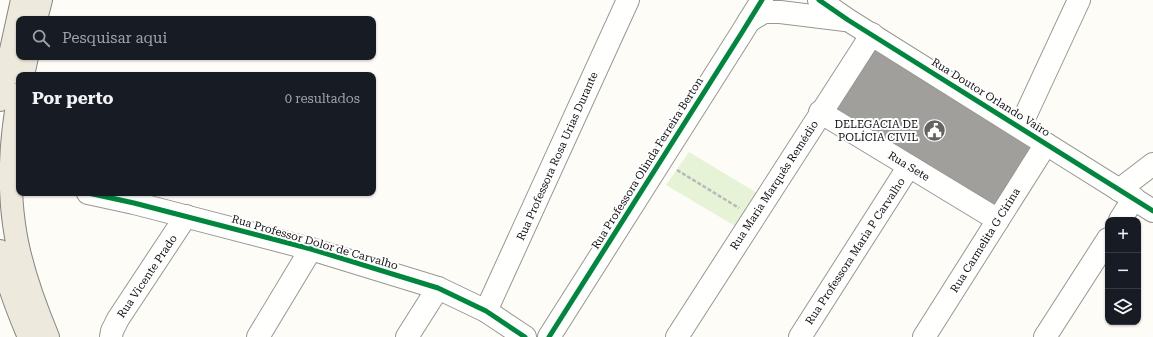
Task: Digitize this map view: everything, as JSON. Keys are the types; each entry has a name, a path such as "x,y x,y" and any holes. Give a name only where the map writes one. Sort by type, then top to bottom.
{"main road":[{"path":"18,16 22,0"},
{"path":"37,16 41,0"},
{"path":"0,100 16,27"},
{"path":"24,72 26,60"},
{"path":"16,110 13,130 10,181 14,224 24,270 37,312 48,337"},
{"path":"0,251 11,289 29,337"}],"street":[{"name":"Rua Professora Rosa Urias Durante","path":"486,312 628,0"},
{"name":"Rua Professora Olinda Ferreira Berton","path":"549,337 762,0"},
{"name":"Rua Doutor Orlando Vairo","path":"819,0 848,20 1153,210"},
{"path":"1020,127 1080,0"},
{"path":"749,21 764,12 780,12 848,20"},
{"name":"Rua Maria Marquês Remédio","path":"677,337 820,112 872,34"},
{"name":"Rua Sete","path":"820,112 998,220"},
{"name":"Rua Carmelita G Círina","path":"924,337 1046,144"},
{"path":"1121,217 1126,194 1153,164"},
{"name":"Rua Professora Maria P Carvalho","path":"800,337 909,166"},
{"name":"Rua Professor Dolor de Carvalho","path":"101,196 186,216 311,249 438,288 486,312 526,337"},
{"name":"Rua Vicente Prado","path":"111,337 118,318 186,216"},
{"path":"1045,337 1105,244"},
{"path":"258,337 311,249"},
{"path":"407,337 438,288"}],"path":[{"path":"662,160 753,217"}],"green space":[{"path":"689,152 762,196 740,229 666,185"}],"building":[{"name":"DELEGACIA DE POLÍCIA CIVIL","path":"872,49 1038,146 996,213 830,113"}],"cycle path":[{"path":"549,337 762,0"},
{"path":"819,0 848,20 1153,211"},
{"path":"102,196 311,249 438,288 486,311 525,337"}],"place":[{"name":"DELEGACIA DE POLÍCIA CIVIL","path":"934,130"}]}
